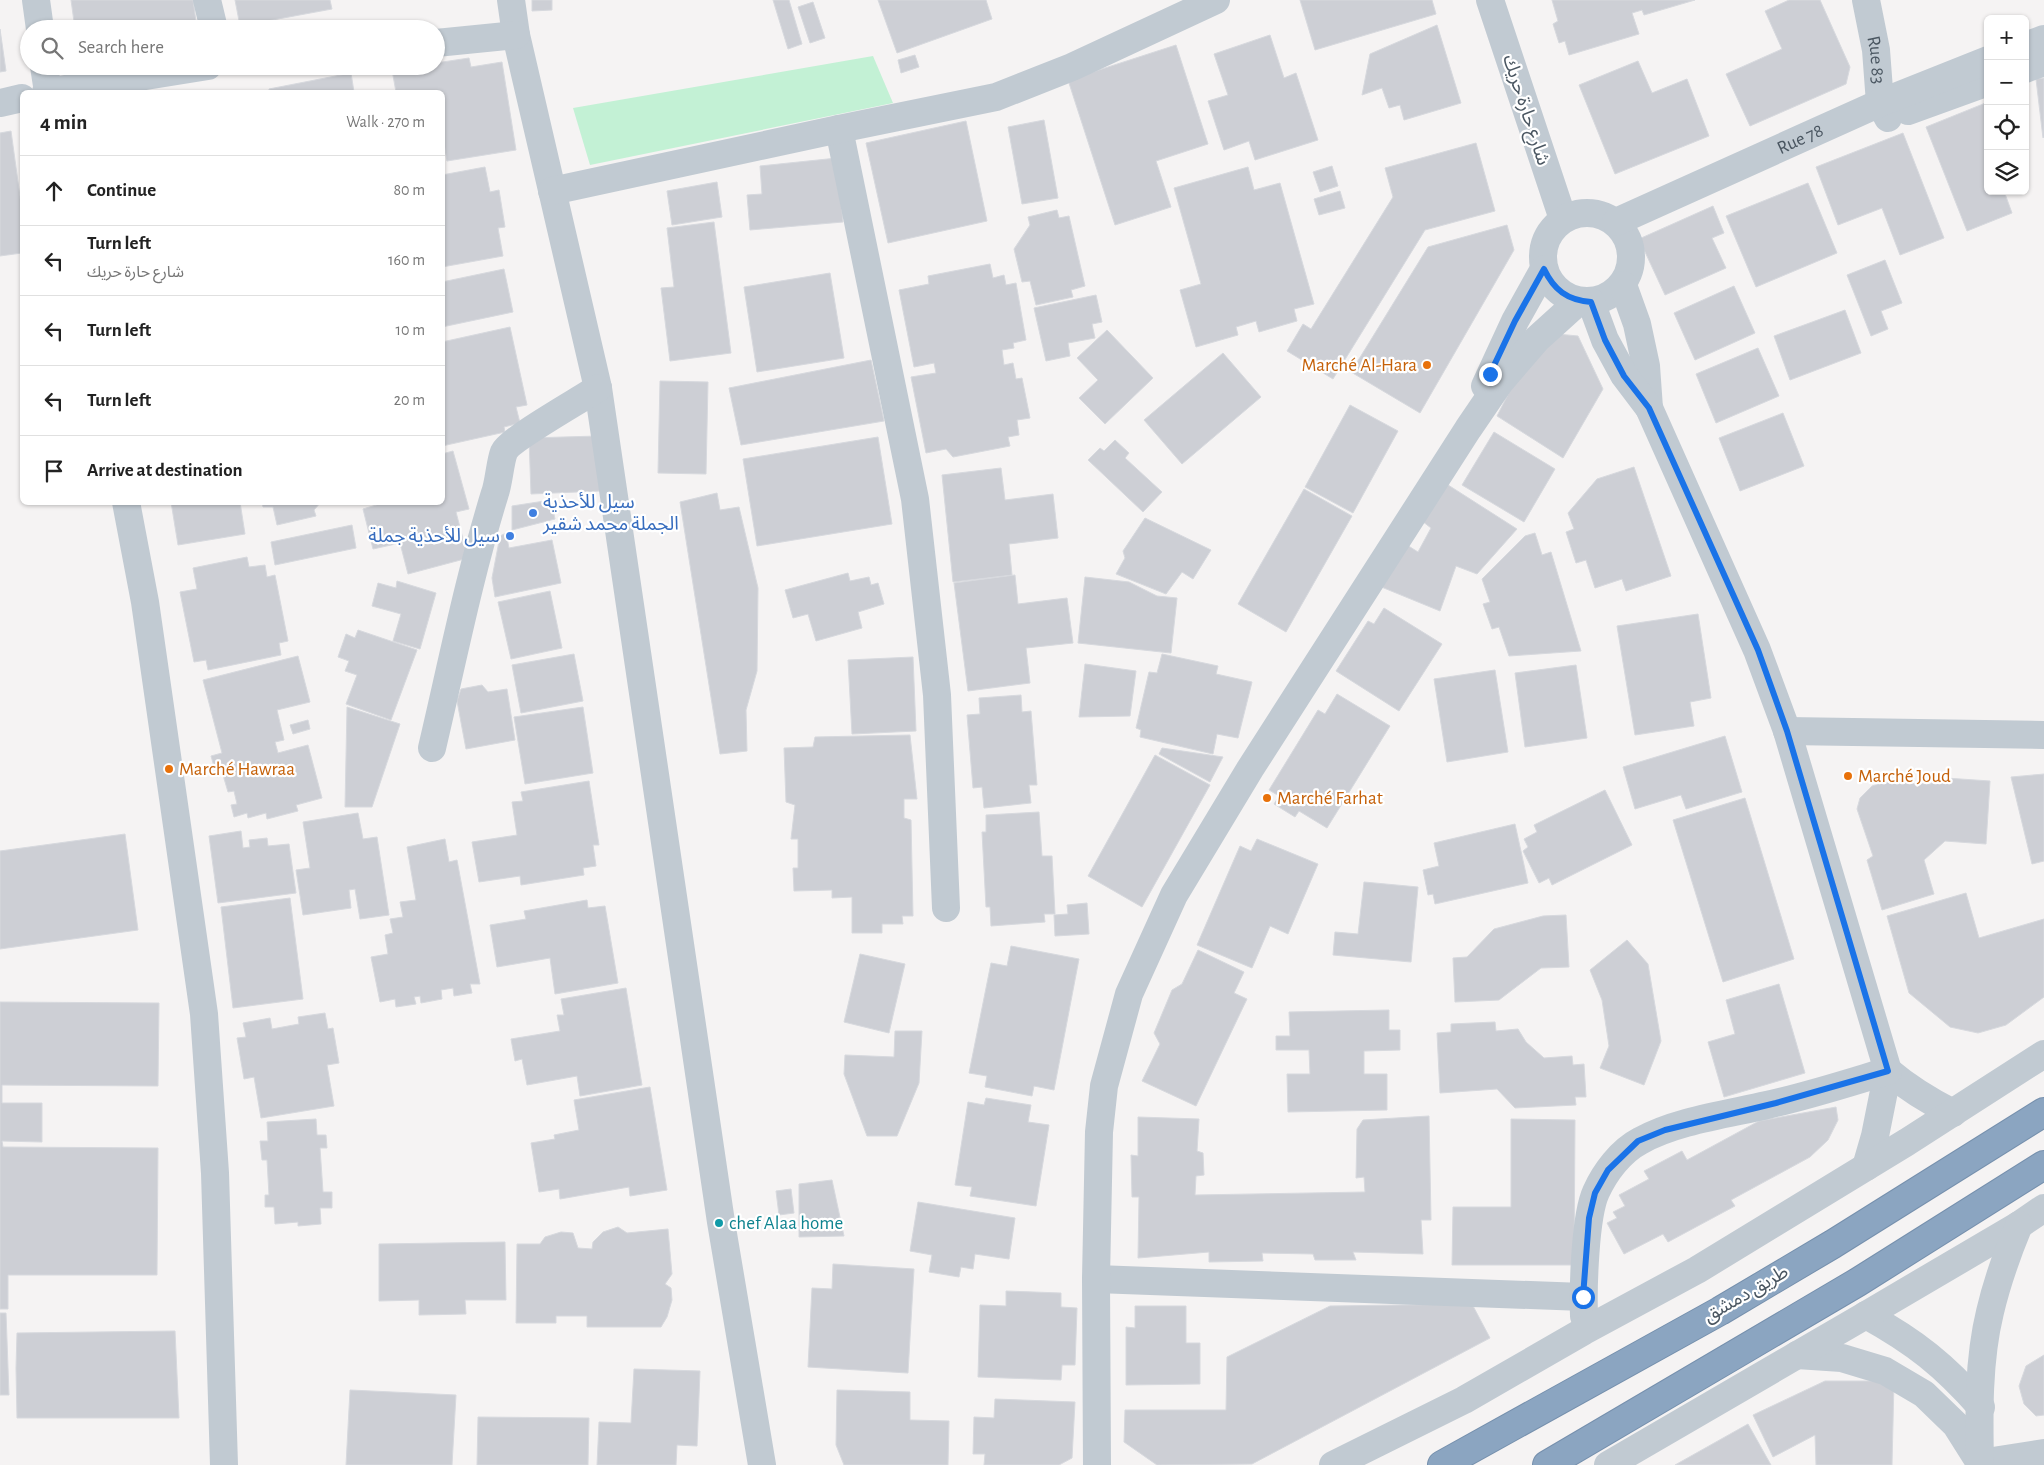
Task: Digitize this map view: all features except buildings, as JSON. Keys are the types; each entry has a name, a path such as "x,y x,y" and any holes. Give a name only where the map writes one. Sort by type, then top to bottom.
{"highway":[{"name":"طريق دمشق","path":"1442,1465 1727,1306 1833,1244 2044,1112"},
{"path":"1547,1465 1858,1282 2044,1165"}],"street":[{"path":"36,0 39,20"},
{"path":"207,0 212,20"},
{"path":"511,0 516,35 598,388 719,1212 762,1465"},
{"path":"552,191 996,97 1072,67 1216,0"},
{"name":"شارع حارة حريك","path":"1490,0 1563,219"},
{"name":"Rue 83","path":"1866,0 1876,50 1884,111"},
{"path":"445,42 516,35"},
{"path":"2029,45 2044,39"},
{"path":"1621,230 1884,111 1984,62"},
{"path":"2029,68 2044,62"},
{"path":"45,75 47,90"},
{"path":"59,90 152,75"},
{"path":"1884,111 1984,83"},
{"path":"0,103 20,98"},
{"path":"839,129 915,499 937,695 946,908"},
{"path":"1097,1465 1096,1279 1099,1132 1104,1086 1129,994 1174,895 1214,828 1468,429 1500,382 1537,339 1585,301 1614,293 1623,285 1630,273 1631,256 1621,230 1599,214 1589,212 1576,214 1563,219 1553,228 1543,247 1544,269 1549,280 1557,290 1567,297 1585,301 1624,376 1649,408 1758,650 1787,731 1888,1071 1866,1167"},
{"path":"1468,429 1490,374 1515,321 1544,269"},
{"path":"1623,285 1637,324 1646,366 1649,408"},
{"path":"432,748 487,519 500,480 504,452 522,436 598,388"},
{"path":"127,505 145,602 204,1014 215,1173 224,1465"},
{"path":"1787,731 2044,735"},
{"path":"1333,1465 1464,1400 1584,1331 1697,1270 1953,1113 2044,1054"},
{"path":"1888,1071 1908,1087 1953,1113"},
{"path":"1584,1331 1583,1297 1589,1218 1595,1193 1608,1170 1638,1141 1665,1130 1776,1103 1888,1071"},
{"path":"1608,1465 2019,1225 2044,1208"},
{"path":"1980,1464 1982,1360 1989,1314 2002,1269 2019,1225"},
{"path":"1096,1279 1583,1297"},
{"path":"1866,1315 1898,1333 1929,1354 1956,1379 1981,1407"},
{"path":"1797,1355 1842,1358 1885,1371 1901,1380 1924,1394 1956,1425 1980,1464"},
{"path":"1980,1464 2044,1453"}],"green space":[{"path":"873,56 893,103 590,165 573,108"}],"place":[{"name":"Marché Al-Hara","path":"1427,365"},
{"name":"سيل للأحذية الجملة محمد شقير","path":"533,513"},
{"name":"سيل للأحذية جملة","path":"510,536"},
{"name":"Marché Hawraa","path":"169,769"},
{"name":"Marché Joud","path":"1848,776"},
{"name":"Marché Farhat","path":"1267,798"},
{"name":"chef Alaa home","path":"719,1223"}],"route":[{"path":"1490,374 1515,321 1544,269 1549,280 1557,290 1567,297 1591,302 1605,340 1624,376 1649,408 1758,650 1787,731 1888,1071 1776,1103 1665,1130 1638,1141 1608,1170 1595,1193 1589,1218 1583,1297"}]}
